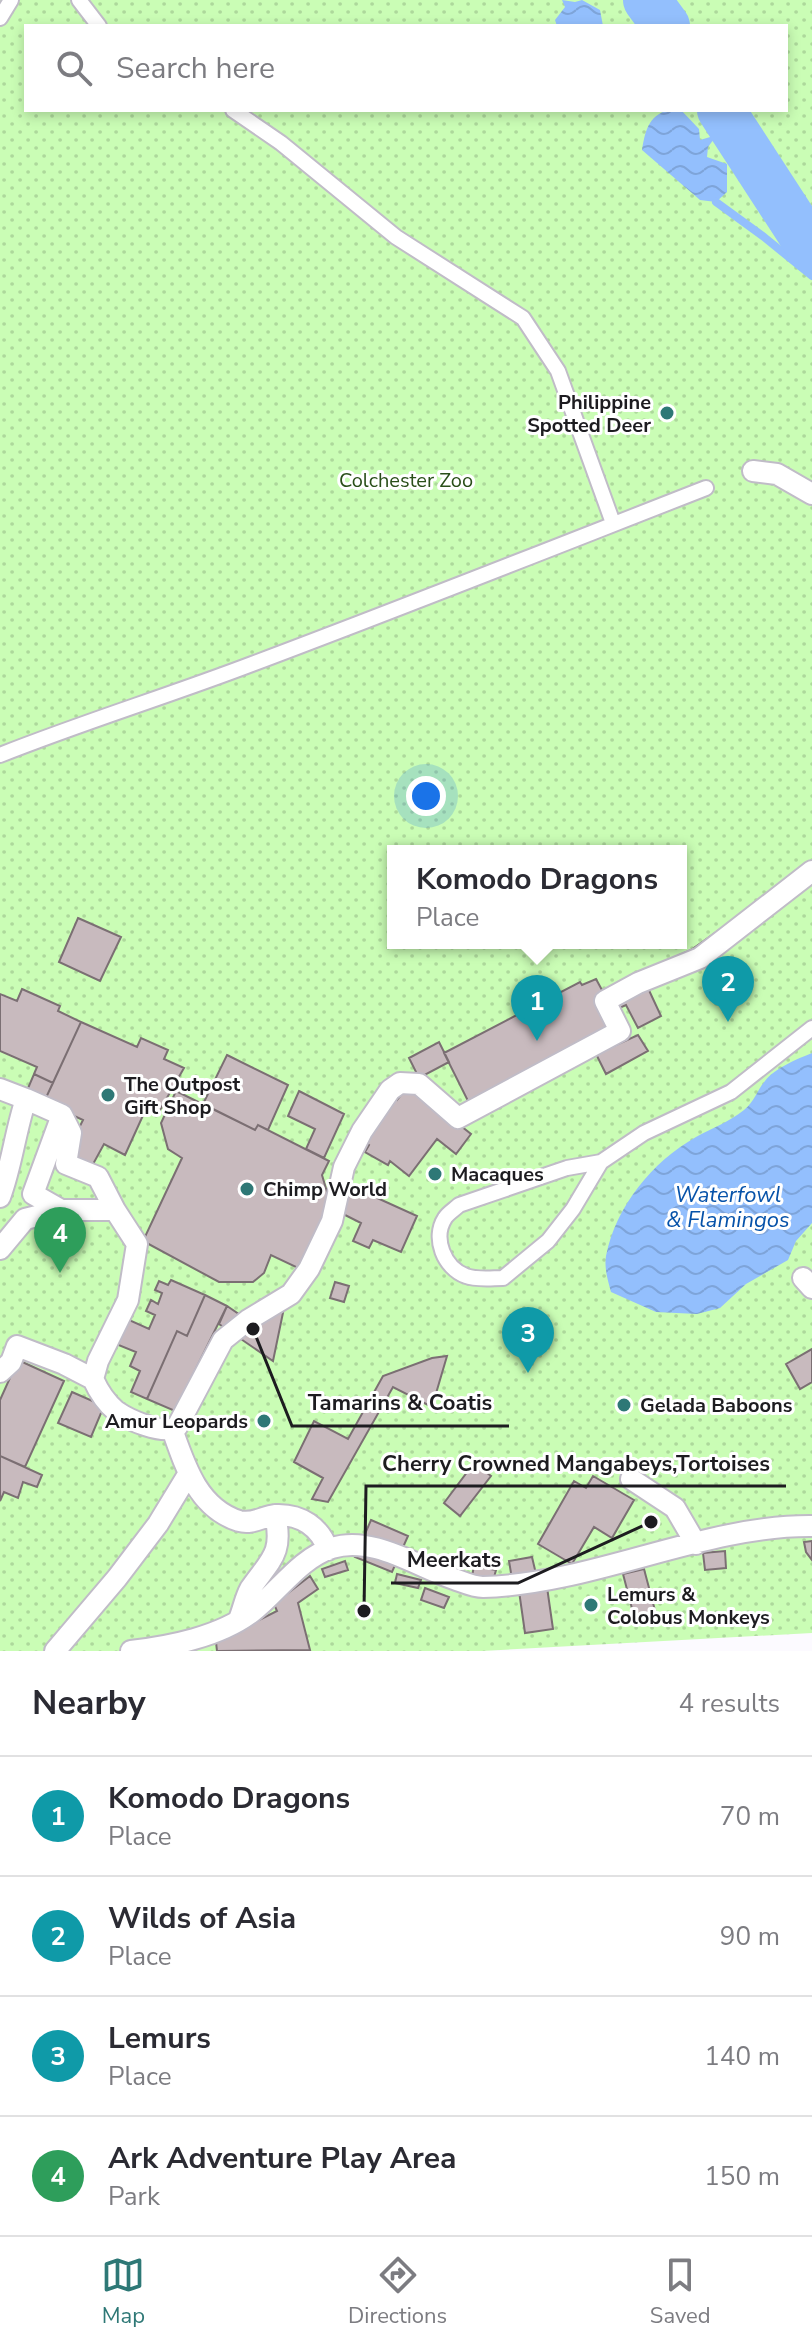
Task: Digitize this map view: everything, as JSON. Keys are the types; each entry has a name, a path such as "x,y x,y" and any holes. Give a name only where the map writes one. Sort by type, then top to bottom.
{"street":[{"path":"753,471 777,474 812,494"},
{"path":"0,1089 62,1115 71,1133 66,1164 95,1171 137,1244 128,1300 98,1361 93,1379 99,1393 116,1411 169,1432 177,1427 223,1340 248,1320 291,1294 309,1269 332,1221 344,1167 362,1131 390,1090 400,1083 419,1084 458,1118 620,1031 605,1001 638,983 700,958 812,871"},
{"path":"26,1099 2,1191 33,1194 61,1210"},
{"path":"33,1194 62,1115"},
{"path":"0,1249 25,1219 61,1210 115,1210"},
{"path":"0,1372 11,1362 9,1342 93,1379"},
{"path":"172,1429 189,1473 205,1500 216,1509 240,1521 253,1522 275,1515 305,1520 317,1530 328,1550"},
{"path":"55,1651 158,1524 189,1473"},
{"path":"631,1479 675,1508 696,1544"},
{"path":"239,1619 249,1592 268,1567 280,1538 275,1515"},
{"path":"131,1651 190,1639 250,1614 300,1567 328,1550 361,1544 478,1587 561,1576 744,1532 812,1526"}],"lane":[{"path":"0,18 11,0"},
{"path":"79,0 97,24"},
{"path":"236,112 281,143 396,237 523,318 558,371 613,523"},
{"path":"0,755 256,663 706,488"},
{"path":"601,1162 573,1209 548,1241 503,1278 465,1276 448,1262 441,1247 440,1232 445,1218 459,1205 567,1168 601,1162 644,1133 731,1092 812,1028"}],"green space":[{"name":"Colchester Zoo","path":"0,0 812,0 812,1633 482,1651 0,1651"}],"water":[{"path":"562,0 582,0 600,10 603,24 556,24 555,20 565,7"},
{"path":"683,112 699,129 700,140 717,135 708,147 707,157 727,164 727,192 716,202 700,200 642,150 646,131 661,113"},
{"name":"Waterfowl & Flamingos","path":"812,1053 812,1223 796,1241 788,1260 746,1284 720,1308 697,1314 656,1312 611,1292 606,1256 618,1220 638,1187 680,1147 744,1110 774,1072"}],"building":[{"path":"795,876 647,986 661,1016 638,1028 626,1005 617,1009 618,987 631,976 691,950"},
{"path":"78,918 121,937 100,981 59,962"},
{"path":"596,979 621,1025 605,1033 610,1048 476,1117 444,1053 580,982 582,985"},
{"path":"22,989 60,1006 58,1011 81,1022 53,1083 34,1074 37,1067 0,1051 0,994 17,1001"},
{"name":"The Outpost Gift Shop","path":"81,1022 137,1047 141,1038 168,1050 164,1059 184,1068 160,1110 145,1111 125,1155 104,1144 92,1166 72,1156 74,1138 83,1120 44,1102"},
{"path":"638,1035 648,1051 606,1074 596,1054"},
{"path":"439,1042 449,1062 419,1078 409,1058"},
{"path":"227,1055 288,1085 268,1130 258,1125 255,1130 203,1104"},
{"path":"34,1074 53,1083 44,1102 26,1093"},
{"path":"409,1085 471,1134 456,1154 437,1139 409,1176 390,1161 388,1165 365,1152 369,1145 365,1142 391,1096 397,1100"},
{"name":"Chimp World","path":"176,1091 255,1130 258,1125 329,1161 322,1175 330,1202 298,1268 271,1255 264,1273 253,1282 219,1282 143,1241 182,1158 168,1149 161,1123"},
{"path":"299,1091 344,1114 324,1158 306,1149 315,1129 288,1116"},
{"path":"353,1187 417,1216 401,1252 373,1240 369,1248 353,1241 361,1223 341,1213"},
{"path":"171,1280 205,1295 187,1336 177,1331 147,1399 131,1392 140,1371 130,1366 136,1352 116,1344 127,1319 149,1329 155,1315 146,1311 151,1300 158,1304 162,1293 155,1290 159,1281 168,1285"},
{"path":"335,1282 349,1286 344,1302 330,1298"},
{"path":"205,1295 227,1306 175,1411 147,1399 177,1331 187,1336"},
{"path":"285,1303 273,1361 219,1324 227,1306 252,1323"},
{"path":"812,1349 812,1382 800,1389 786,1364"},
{"path":"447,1356 432,1407 393,1387 328,1502 312,1499 323,1478 294,1462 314,1421 348,1439 383,1376 432,1358"},
{"path":"18,1360 64,1381 25,1467 0,1456 0,1400"},
{"path":"72,1392 104,1406 91,1437 58,1423"},
{"path":"0,1456 42,1475 37,1487 23,1482 18,1498 4,1492 0,1501"},
{"path":"474,1463 491,1476 460,1516 444,1503"},
{"path":"593,1476 634,1500 612,1538 594,1527 572,1564 538,1544 574,1481 586,1488"},
{"path":"371,1520 408,1536 392,1572 355,1557"},
{"path":"812,1541 812,1560 804,1542"},
{"path":"725,1551 726,1568 705,1570 703,1553"},
{"path":"532,1557 536,1574 512,1579 509,1561"},
{"path":"345,1561 348,1570 325,1577 322,1569"},
{"path":"474,1566 496,1570 493,1581 472,1576"},
{"path":"644,1569 657,1618 636,1624 623,1574"},
{"path":"397,1574 421,1580 418,1588 395,1583"},
{"path":"310,1576 318,1589 298,1603 310,1650 217,1651 216,1642 277,1611 274,1604"},
{"path":"547,1587 553,1629 525,1633 519,1591"},
{"path":"425,1588 449,1597 444,1608 421,1600"}],"waterway":[{"path":"647,0 665,24"},
{"path":"722,112 812,250"},
{"path":"716,202 812,276"}],"place":[{"name":"Philippine Spotted Deer","path":"667,413"},
{"name":"Wilds of Asia","path":"728,1022"},
{"name":"Komodo Dragons","path":"537,1041"},
{"name":"The Outpost Gift Shop","path":"108,1095"},
{"name":"Macaques","path":"435,1174"},
{"name":"Chimp World","path":"247,1189"},
{"name":"Ark Adventure Play Area","path":"60,1273"},
{"name":"Tamarins & Coatis","path":"253,1329"},
{"name":"Lemurs","path":"528,1373"},
{"name":"Gelada Baboons","path":"624,1405"},
{"name":"Amur Leopards","path":"264,1421"},
{"name":"Meerkats","path":"651,1522"},
{"name":"Lemurs & Colobus Monkeys","path":"591,1605"},
{"name":"Cherry Crowned Mangabeys,Tortoises","path":"364,1611"}]}
